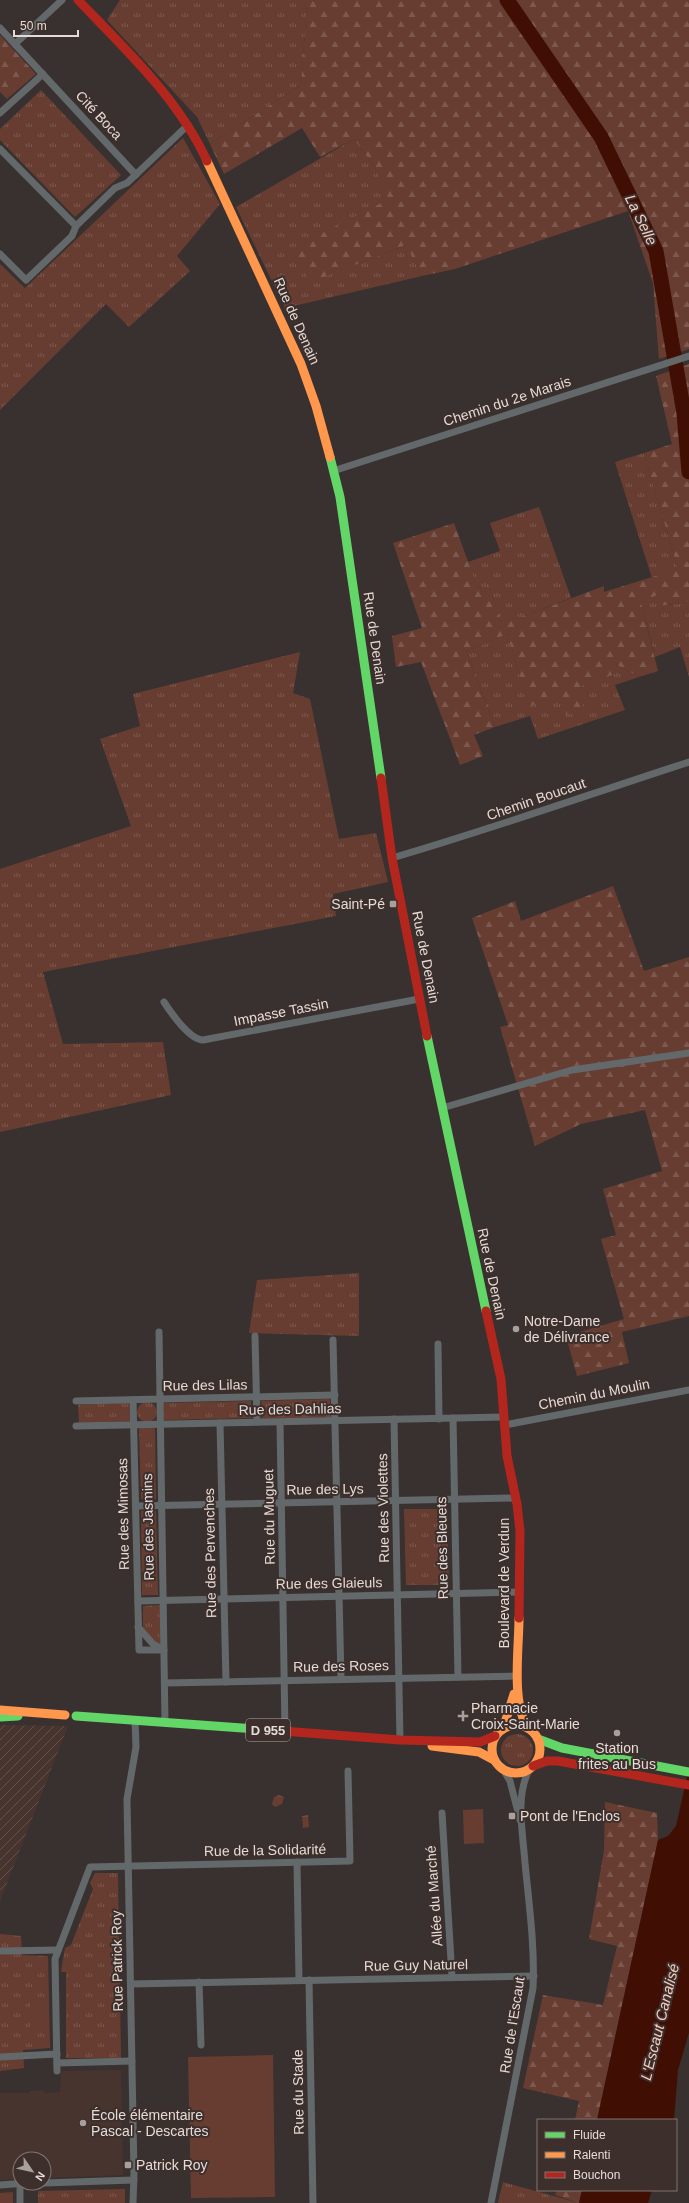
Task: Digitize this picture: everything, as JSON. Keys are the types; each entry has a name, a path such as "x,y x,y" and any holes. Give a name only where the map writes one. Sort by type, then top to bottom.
{"street":[{"path":"15,44 62,0"},
{"name":"Rue de Denain","path":"78,0 160,88 188,125 209,164 295,348 316,406 333,471 348,543 392,858 419,999 493,1342"},
{"name":"Cité Boca","path":"0,28 136,175"},
{"path":"0,113 43,74"},
{"path":"0,254 26,280 72,236 76,226 115,188 125,185 188,125"},
{"path":"0,149 76,226"},
{"name":"Chemin du 2e Marais","path":"333,471 689,356"},
{"name":"Chemin Boucaut","path":"392,858 472,835 582,796 689,762"},
{"name":"Impasse Tassin","path":"164,1002 190,1034 196,1039 203,1040 419,999"},
{"path":"442,1108 572,1070 689,1053"},
{"name":"Rue des Jasmins","path":"159,1332 165,1722"},
{"path":"254,1336 257,1422"},
{"path":"333,1340 341,1679"},
{"name":"Boulevard de Verdun","path":"493,1342 502,1388 508,1462 516,1498 520,1531 519,1710 528,1728"},
{"path":"438,1344 439,1419"},
{"name":"Chemin du Moulin","path":"505,1421 689,1390"},
{"name":"Rue des Lilas","path":"76,1401 334,1395"},
{"name":"Rue des Mimosas","path":"133,1400 139,1650 164,1650"},
{"name":"Rue des Dahlias","path":"76,1426 453,1418 505,1421"},
{"name":"Rue des Bleuets","path":"453,1418 458,1677"},
{"name":"Rue des Violettes","path":"394,1420 400,1740"},
{"name":"Rue du Muguet","path":"280,1422 285,1731"},
{"name":"Rue des Pervenches","path":"220,1423 226,1682"},
{"name":"Rue des Lys","path":"136,1506 516,1498"},
{"name":"Rue des Glaieuls","path":"138,1601 283,1596 520,1592"},
{"path":"138,1627 153,1644 164,1650"},
{"name":"Rue des Roses","path":"165,1683 458,1677 518,1678"},
{"name":"Boulevard de Verdun","path":"503,1729 518,1678"},
{"name":"D 955","path":"0,1710 400,1740 480,1742 495,1736"},
{"name":"D 955","path":"0,1717 65,1715"},
{"name":"Rue Patrick Roy","path":"133,2203 134,2180 127,1791 136,1752 135,1720"},
{"path":"689,1772 562,1748 538,1739 528,1728 517,1725 503,1729 495,1736 492,1750 494,1760 504,1771 517,1774 547,1761 558,1761 689,1786"},
{"path":"531,1768 540,1754 538,1739"},
{"name":"D 955","path":"400,1740 479,1752 494,1760"},
{"name":"Rue de l'Escaut","path":"491,2203 532,2000 534,1976 522,1825 523,1785 531,1768"},
{"name":"Rue de la Solidarité","path":"58,1950 90,1867 350,1861 348,1771"},
{"name":"Rue de l'Escaut","path":"504,1771 510,1781 522,1825"},
{"name":"Allée du Marché","path":"442,1812 452,1977"},
{"path":"297,1862 299,1980"},
{"path":"0,1951 58,1950 55,1964 57,2071"},
{"name":"Rue Guy Naturel","path":"131,1984 534,1976"},
{"name":"Rue du Stade","path":"309,1980 313,2203"},
{"path":"199,1982 201,2045"},
{"path":"0,2057 57,2054"},
{"path":"57,2063 132,2061"},
{"path":"52,2182 134,2180"},
{"path":"0,2185 12,2184"},
{"path":"20,2203 22,2191"}],"shaded area":[{"path":"0,1725 68,1726 0,1901"},
{"name":"École élémentaire Pascal - Descartes","path":"121,2070 123,2175 52,2178 52,2151 12,2151 12,2179 0,2180 0,2093 30,2093 30,2091 44,2090 45,2093 60,2092 61,2071"}],"green space":[{"path":"120,0 315,0 307,4 301,85 210,144 197,117 107,20"},
{"path":"315,0 689,0 689,349 659,359 653,283 628,211 455,269 422,276 406,245 311,282 289,250 389,199 375,168 354,139 320,157 302,128 224,174 210,144 301,85 307,3"},
{"path":"0,35 36,74 7,99 0,92"},
{"path":"41,90 121,175 75,217 0,140 0,129"},
{"path":"183,138 220,204 177,256 190,271 129,327 106,304 0,410 0,264 25,288"},
{"path":"354,139 375,168 390,199 290,250 311,281 407,245 422,276 285,308 236,207"},
{"path":"689,364 689,602 660,606 657,595 641,602 658,671 639,677 610,661 612,675 579,687 584,709 567,715 560,697 529,706 507,634 466,651 495,727 474,735 483,756 460,765 421,662 396,667 392,636 422,628 393,543 454,523 478,589 489,586 501,621 524,616 604,586 604,592 678,569 644,453 672,444 656,376"},
{"path":"644,453 678,569 652,578 615,462"},
{"path":"539,507 571,598 524,616 501,622 489,586 478,590 468,562 500,551 490,523"},
{"path":"657,594 661,606 689,602 689,677 680,647 655,657 641,602"},
{"path":"507,634 529,705 579,687 610,661 639,677 615,685 625,710 538,739 530,716 495,727 466,651"},
{"path":"300,652 293,693 310,699 339,839 376,833 388,882 333,894 336,916 43,972 63,1044 163,1042 171,1095 0,1132 0,869 131,826 100,739 140,726 133,694"},
{"path":"613,886 644,971 689,957 689,1316 622,1332 629,1363 577,1376 566,1336 624,1319 601,1239 616,1235 603,1189 662,1171 645,1110 581,1124 535,1146 500,1027 508,1025 472,918 515,901 521,921"},
{"path":"359,1273 359,1336 249,1333 257,1280"},
{"path":"330,1399 331,1417 262,1419 261,1401"},
{"path":"251,1401 252,1418 164,1420 163,1403"},
{"path":"129,1402 130,1421 79,1423 78,1405"},
{"path":"147,1402 154,1405 157,1412 154,1419 147,1422 140,1419 137,1412 140,1405"},
{"path":"139,1428 155,1428 156,1499 141,1499"},
{"path":"404,1509 447,1509 449,1585 406,1585"},
{"path":"141,1511 156,1511 158,1595 142,1595"},
{"path":"160,1605 161,1645 157,1645 143,1628 143,1606"},
{"path":"514,1734 520,1734 530,1741 533,1750 532,1756 526,1763 520,1766 514,1766 504,1759 501,1753 501,1747 508,1737"},
{"path":"279,1795 284,1797 282,1804 275,1807 272,1804 274,1797"},
{"path":"605,1802 657,1813 658,1840 597,2119 575,2119 579,2101 523,2088 543,1995 603,2005 617,1946 589,1939 604,1850"},
{"path":"483,1809 484,1843 464,1844 463,1810"},
{"path":"308,1815 309,1827 303,1828 302,1816"},
{"path":"95,1873 118,1873 121,2058 66,2058 66,1972 61,1972 65,1948 71,1945 93,1889 90,1883"},
{"path":"0,1934 21,1936 22,1955 48,1956 50,2048 23,2050 24,2068 0,2071"},
{"path":"32,2002 43,2002 45,2005 45,2029 43,2032 33,2032 30,2030 30,2004"},
{"path":"273,2055 275,2197 191,2198 188,2057"},
{"path":"503,2182 579,2203 498,2203"},
{"path":"125,2189 125,2203 38,2203 38,2191"},
{"path":"557,2191 582,2191 579,2203 555,2195"},
{"path":"13,2192 13,2203 0,2203 0,2193"}],"water":[{"name":"L'Escaut Canalisé","path":"689,1768 689,2033 678,2070 674,2119 597,2119 658,1840 668,1836 676,1826"},
{"path":"582,2191 652,2191 648,2203 579,2203"}],"waterway":[{"name":"La Selle","path":"507,0 601,137 656,251 684,413 689,472"}],"traffic: fast":[{"path":"330,457 340,497 381,778"},
{"path":"427,1036 486,1311"},
{"path":"0,1717 18,1716"},
{"path":"76,1716 269,1730"},
{"path":"538,1739 562,1748 689,1772"}],"traffic: slow":[{"path":"207,161 301,364 316,406 330,457"},
{"path":"519,1618 517,1660 519,1705 528,1728"},
{"path":"503,1729 514,1694"},
{"path":"0,1710 65,1715"},
{"path":"511,1725 521,1725 530,1729 536,1735 539,1740 540,1749 539,1758 530,1769 521,1773 511,1773 502,1769 496,1763 492,1754 492,1744 496,1735 502,1729 511,1725"},
{"path":"432,1746 479,1752 494,1760"}],"traffic: jam":[{"path":"78,0 132,56 166,95 195,138 207,161"},
{"path":"381,778 392,858 427,1036"},
{"path":"486,1311 501,1379 507,1456 517,1504 520,1531 519,1618"},
{"path":"269,1730 400,1740 480,1742 495,1736"},
{"path":"533,1766 547,1761 558,1761 689,1785"}],"place":[{"name":"Saint-Pé","path":"393,904"},
{"name":"Notre-Dame de Délivrance","path":"516,1329"},
{"name":"Pharmacie Croix-Saint-Marie","path":"463,1716"},
{"name":"Station frites au Bus","path":"617,1733"},
{"name":"Pont de l'Enclos","path":"512,1816"},
{"name":"École élémentaire Pascal - Descartes","path":"83,2123"},
{"name":"Patrick Roy","path":"128,2165"}]}
